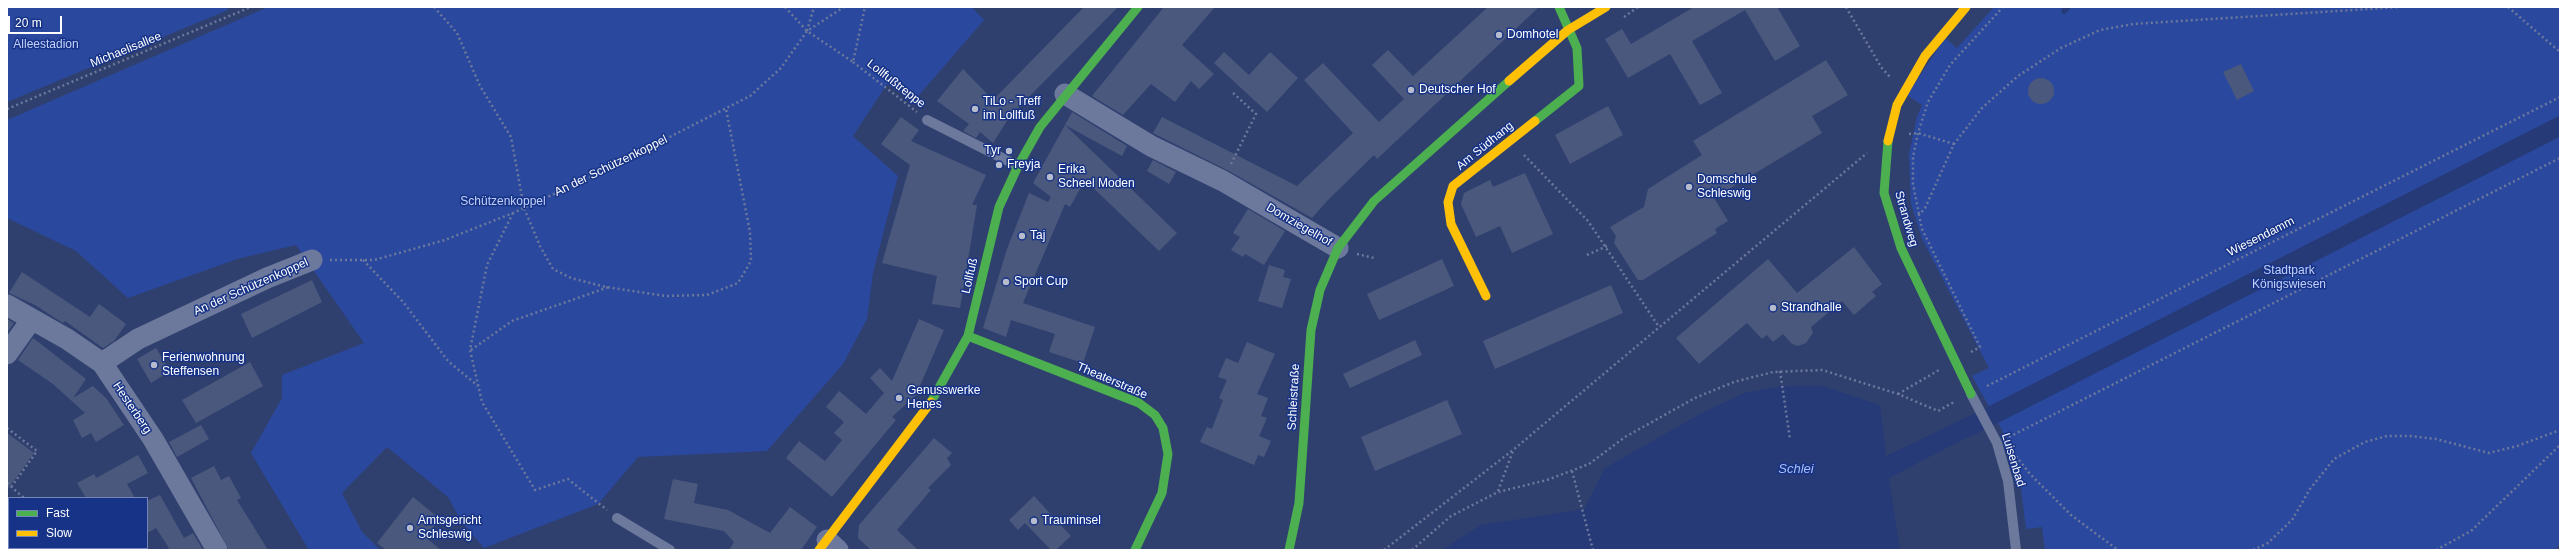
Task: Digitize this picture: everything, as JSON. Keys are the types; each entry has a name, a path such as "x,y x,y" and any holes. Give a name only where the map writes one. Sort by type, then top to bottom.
{"street":[{"name":"Lollfuß","path":"828,547 926,411 968,336 999,207 1018,166 1040,127 1065,94 1138,7"},
{"path":"1559,7 1568,30"},
{"name":"Domziegelhof","path":"1065,94 1151,146 1223,181 1350,249 1374,201 1479,106 1568,30 1606,7"},
{"name":"Strandweg","path":"1955,361 1901,248 1884,193 1888,137 1897,105 1925,56 1966,7"},
{"name":"Am Südhang","path":"1486,296 1451,224 1448,202 1453,186 1580,86 1577,48 1568,30"},
{"name":"Schleistraße","path":"1289,550 1299,503 1305,392 1311,330 1320,290 1350,249"},
{"name":"An der Schützenkoppel","path":"102,363 138,339 267,278 312,260"},
{"name":"Hesterberg","path":"7,305 102,363 153,439 218,550"},
{"path":"7,354 32,319"},
{"name":"Theaterstraße","path":"968,336 1139,403 1155,415 1163,428 1168,454 1162,493 1148,526 1135,550"},
{"name":"Luisenbad","path":"1955,361 1971,394"}],"lane":[{"path":"927,120 1018,166"},
{"name":"Luisenbad","path":"1971,394 1997,443 2008,481 2016,550"},
{"path":"617,518 670,550"}],"path":[{"name":"Michaelisallee","path":"7,109 251,7"},
{"path":"434,7 457,34 480,86 512,137 524,208 540,246 553,269 571,278 610,287 665,296 707,295 738,284 751,261 750,232 726,109"},
{"name":"Lollfußtreppe","path":"785,7 807,31 853,62 927,120"},
{"path":"807,31 814,7"},
{"name":"An der Schützenkoppel","path":"312,260 374,260 445,240 513,213 597,174 750,96 781,68 807,31 844,7"},
{"path":"853,62 865,7"},
{"path":"1620,19 1638,7"},
{"path":"1846,7 1881,67 1890,77 1897,105"},
{"path":"1412,550 1451,516 1498,492 1546,480 1589,464 1625,437 1695,398 1734,382 1780,371 1822,370 1898,394 1980,346 1922,230 1913,184 1913,157 1918,133 1928,102 1950,65 2004,7"},
{"path":"1919,214 1925,208 1954,144 1982,108 2018,76 2061,48 2100,30 2133,24 2400,7"},
{"path":"2508,7 2560,52"},
{"path":"1223,181 1256,114 1231,91"},
{"name":"Wiesendamm","path":"1898,394 1938,411 2560,97"},
{"path":"1918,133 1954,144"},
{"path":"1509,141 1588,221 1607,246 1659,327"},
{"path":"1384,550 1513,450 1871,149"},
{"path":"2118,550 2071,515 2030,474 2018,458 1997,443 2560,158"},
{"path":"513,213 487,265 470,350 482,402 535,490 568,479 617,518"},
{"path":"1587,255 1607,246"},
{"path":"363,260 404,303 448,361 478,386"},
{"path":"470,350 512,321 610,287"},
{"path":"1780,371 1790,439"},
{"path":"7,428 37,451 12,486"},
{"path":"2254,550 2268,543 2292,520 2310,489 2334,459 2365,442 2386,436 2410,436 2436,439 2489,454 2517,446 2560,430"},
{"path":"2436,550 2441,549 2471,531 2560,445"},
{"path":"1498,492 1513,450"},
{"path":"1572,471 1593,550"},
{"path":"7,483 23,497"}],"green space":[{"name":"Alleestadion","path":"7,7 227,7 228,10 7,102"},
{"name":"Schützenkoppel","path":"268,7 972,7 984,20 914,101 887,84 853,136 898,176 873,273 867,319 843,364 767,451 638,457 598,504 484,548 461,521 448,497 387,447 342,493 362,532 380,550 309,550 251,453 282,398 282,375 364,343 296,245 237,259 128,298 76,251 7,218 7,120"},
{"name":"Stadtpark Königswiesen","path":"1994,7 2560,7 2560,544 2555,550 2045,550 2042,527 2026,529 2019,473 2008,441 1972,376 1989,368 1922,239 1911,204 1909,154 1917,117 1922,105 1907,95 1945,38 1957,48"}],"water":[{"name":"Schlei","path":"1782,386 1823,386 1880,405 1886,456 1967,417 1974,434 1889,478 1900,550 1442,550 1481,525 1584,509 1605,468 1700,414 1744,393"}],"building":[{"path":"1084,7 1118,7 1010,116 993,143 980,132 976,138 963,131 969,124 937,101 963,69 993,100"},
{"path":"1164,7 1215,7 1182,45 1214,74 1199,89 1191,81 1175,102 1151,84 1123,115 1092,96"},
{"path":"1488,7 1539,7 1377,159 1374,155 1328,200 1312,218 1229,171 1153,133 1162,117 1297,186 1353,133 1304,80 1323,63 1379,122 1404,99 1372,65 1388,50 1413,76"},
{"path":"1694,7 1777,7 1800,46 1775,61 1745,10 1692,41 1722,93 1700,105 1670,54 1628,78 1605,39 1622,29 1631,44"},
{"path":"1224,52 1249,75 1270,52 1298,78 1267,112 1214,63"},
{"path":"1826,60 1848,95 1812,116 1822,133 1714,198 1728,221 1715,229 1717,233 1643,280 1638,280 1614,243 1616,236 1610,227 1644,207 1648,189 1702,155 1693,141"},
{"path":"2241,64 2254,91 2237,100 2223,72"},
{"path":"2041,78 2050,82 2054,91 2050,100 2041,104 2032,100 2028,91 2032,82"},
{"path":"1608,106 1623,135 1570,164 1555,135"},
{"path":"1072,112 1127,146 1122,156 1065,125"},
{"path":"901,117 919,130 911,141 986,175 972,205 977,205 960,308 932,304 937,276 882,263 910,165 881,144"},
{"path":"1065,125 1177,233 1159,251 1085,180 1070,207 1065,204 1023,303 1095,327 1083,363 1049,352 1055,334 1011,320 1006,337 983,328 1007,249 1029,193 1048,202 1051,197 1033,183"},
{"path":"1153,160 1176,172 1169,184 1147,171"},
{"path":"1525,173 1553,234 1512,253 1500,226 1476,237 1461,204 1464,193 1490,180 1493,187"},
{"path":"1248,209 1285,231 1264,265 1245,254 1243,257 1231,250 1240,237 1233,233"},
{"name":"Strandhalle","path":"1854,247 1882,284 1872,292 1876,296 1854,315 1842,301 1811,327 1813,333 1806,343 1798,346 1792,344 1783,334 1773,342 1767,335 1762,339 1747,323 1699,364 1676,338 1768,259 1797,293"},
{"path":"1442,259 1454,286 1379,320 1367,294"},
{"path":"1269,265 1285,270 1283,277 1291,279 1282,308 1258,301"},
{"path":"22,272 90,317 99,304 126,324 114,341 103,348 65,321 63,323 35,305 9,293"},
{"path":"312,280 322,302 252,338 241,314"},
{"path":"1611,285 1623,313 1495,369 1483,341"},
{"path":"7,319 14,323 7,333"},
{"path":"919,319 944,330 916,395 892,417 896,420 832,497 786,458 799,441 825,461 842,440 834,433 844,422 826,407 839,391 866,414 884,393 870,378 880,368 892,381"},
{"path":"33,338 86,379 73,398 93,386 106,398 124,425 96,442 91,433 82,438 73,420 85,413 53,384 18,360"},
{"path":"1415,340 1422,355 1350,388 1343,374"},
{"path":"1247,342 1275,354 1257,394 1268,398 1261,416 1267,418 1259,436 1271,441 1264,457 1258,455 1254,465 1200,442 1207,427 1212,429 1223,400 1219,398 1227,380 1218,377 1226,358 1238,363"},
{"name":"Ferienwohnung Steffensen","path":"156,348 170,371 151,383 137,359"},
{"path":"250,362 263,386 196,423 182,400"},
{"path":"1447,400 1462,434 1375,471 1361,437"},
{"path":"201,425 209,439 177,457 169,442"},
{"path":"7,433 34,453 7,490"},
{"path":"934,438 952,453 947,458 951,465 928,488 931,490 897,530 918,550 871,550 858,538 859,525"},
{"path":"138,455 148,473 127,484 134,497 85,497 77,483 94,474 96,478"},
{"path":"214,466 221,480 229,476 241,498 237,500 268,550 229,550 191,478"},
{"path":"673,479 698,484 694,503 728,510 770,533 790,507 817,527 801,550 729,550 734,542 724,531 664,519"},
{"path":"160,495 184,538 193,533 203,550 166,550 169,548 156,528 148,532 148,501"},
{"name":"Trauminsel","path":"1034,496 1071,536 1056,550 1051,550 1025,523 1018,530 1009,520"},
{"name":"Amtsgericht Schleswig","path":"413,497 440,519 425,537 441,550 386,550 377,543"}],"waterway":[{"path":"2064,11 2068,7"},
{"path":"1971,426 2560,126"}],"traffic: fast":[{"path":"931,402 968,336 999,207 1018,166 1040,127 1138,7"},
{"path":"1535,121 1579,86 1577,48 1559,7"},
{"path":"1289,550 1299,503 1311,330 1320,290 1338,248 1374,201 1509,81"},
{"path":"1888,141 1884,193 1901,248 1971,394"},
{"path":"968,336 1139,403 1155,415 1163,428 1168,454 1162,493 1135,550"}],"traffic: slow":[{"path":"1509,81 1568,30 1606,7"},
{"path":"1888,141 1897,105 1925,56 1966,7"},
{"path":"1486,296 1451,224 1448,202 1453,186 1535,121"},
{"path":"819,550 931,402"}],"place":[{"name":"Domhotel","path":"1499,35"},
{"name":"Deutscher Hof","path":"1411,90"},
{"name":"TiLo - Treff im Lollfuß","path":"975,109"},
{"name":"Tyr","path":"1009,151"},
{"name":"Freyja","path":"999,165"},
{"name":"Erika Scheel Moden","path":"1050,177"},
{"name":"Domschule Schleswig","path":"1689,187"},
{"name":"Taj","path":"1022,236"},
{"name":"Sport Cup","path":"1006,282"},
{"name":"Strandhalle","path":"1773,308"},
{"name":"Ferienwohnung Steffensen","path":"154,365"},
{"name":"Genusswerke Henes","path":"899,398"},
{"name":"Trauminsel","path":"1034,521"},
{"name":"Amtsgericht Schleswig","path":"410,528"}]}
